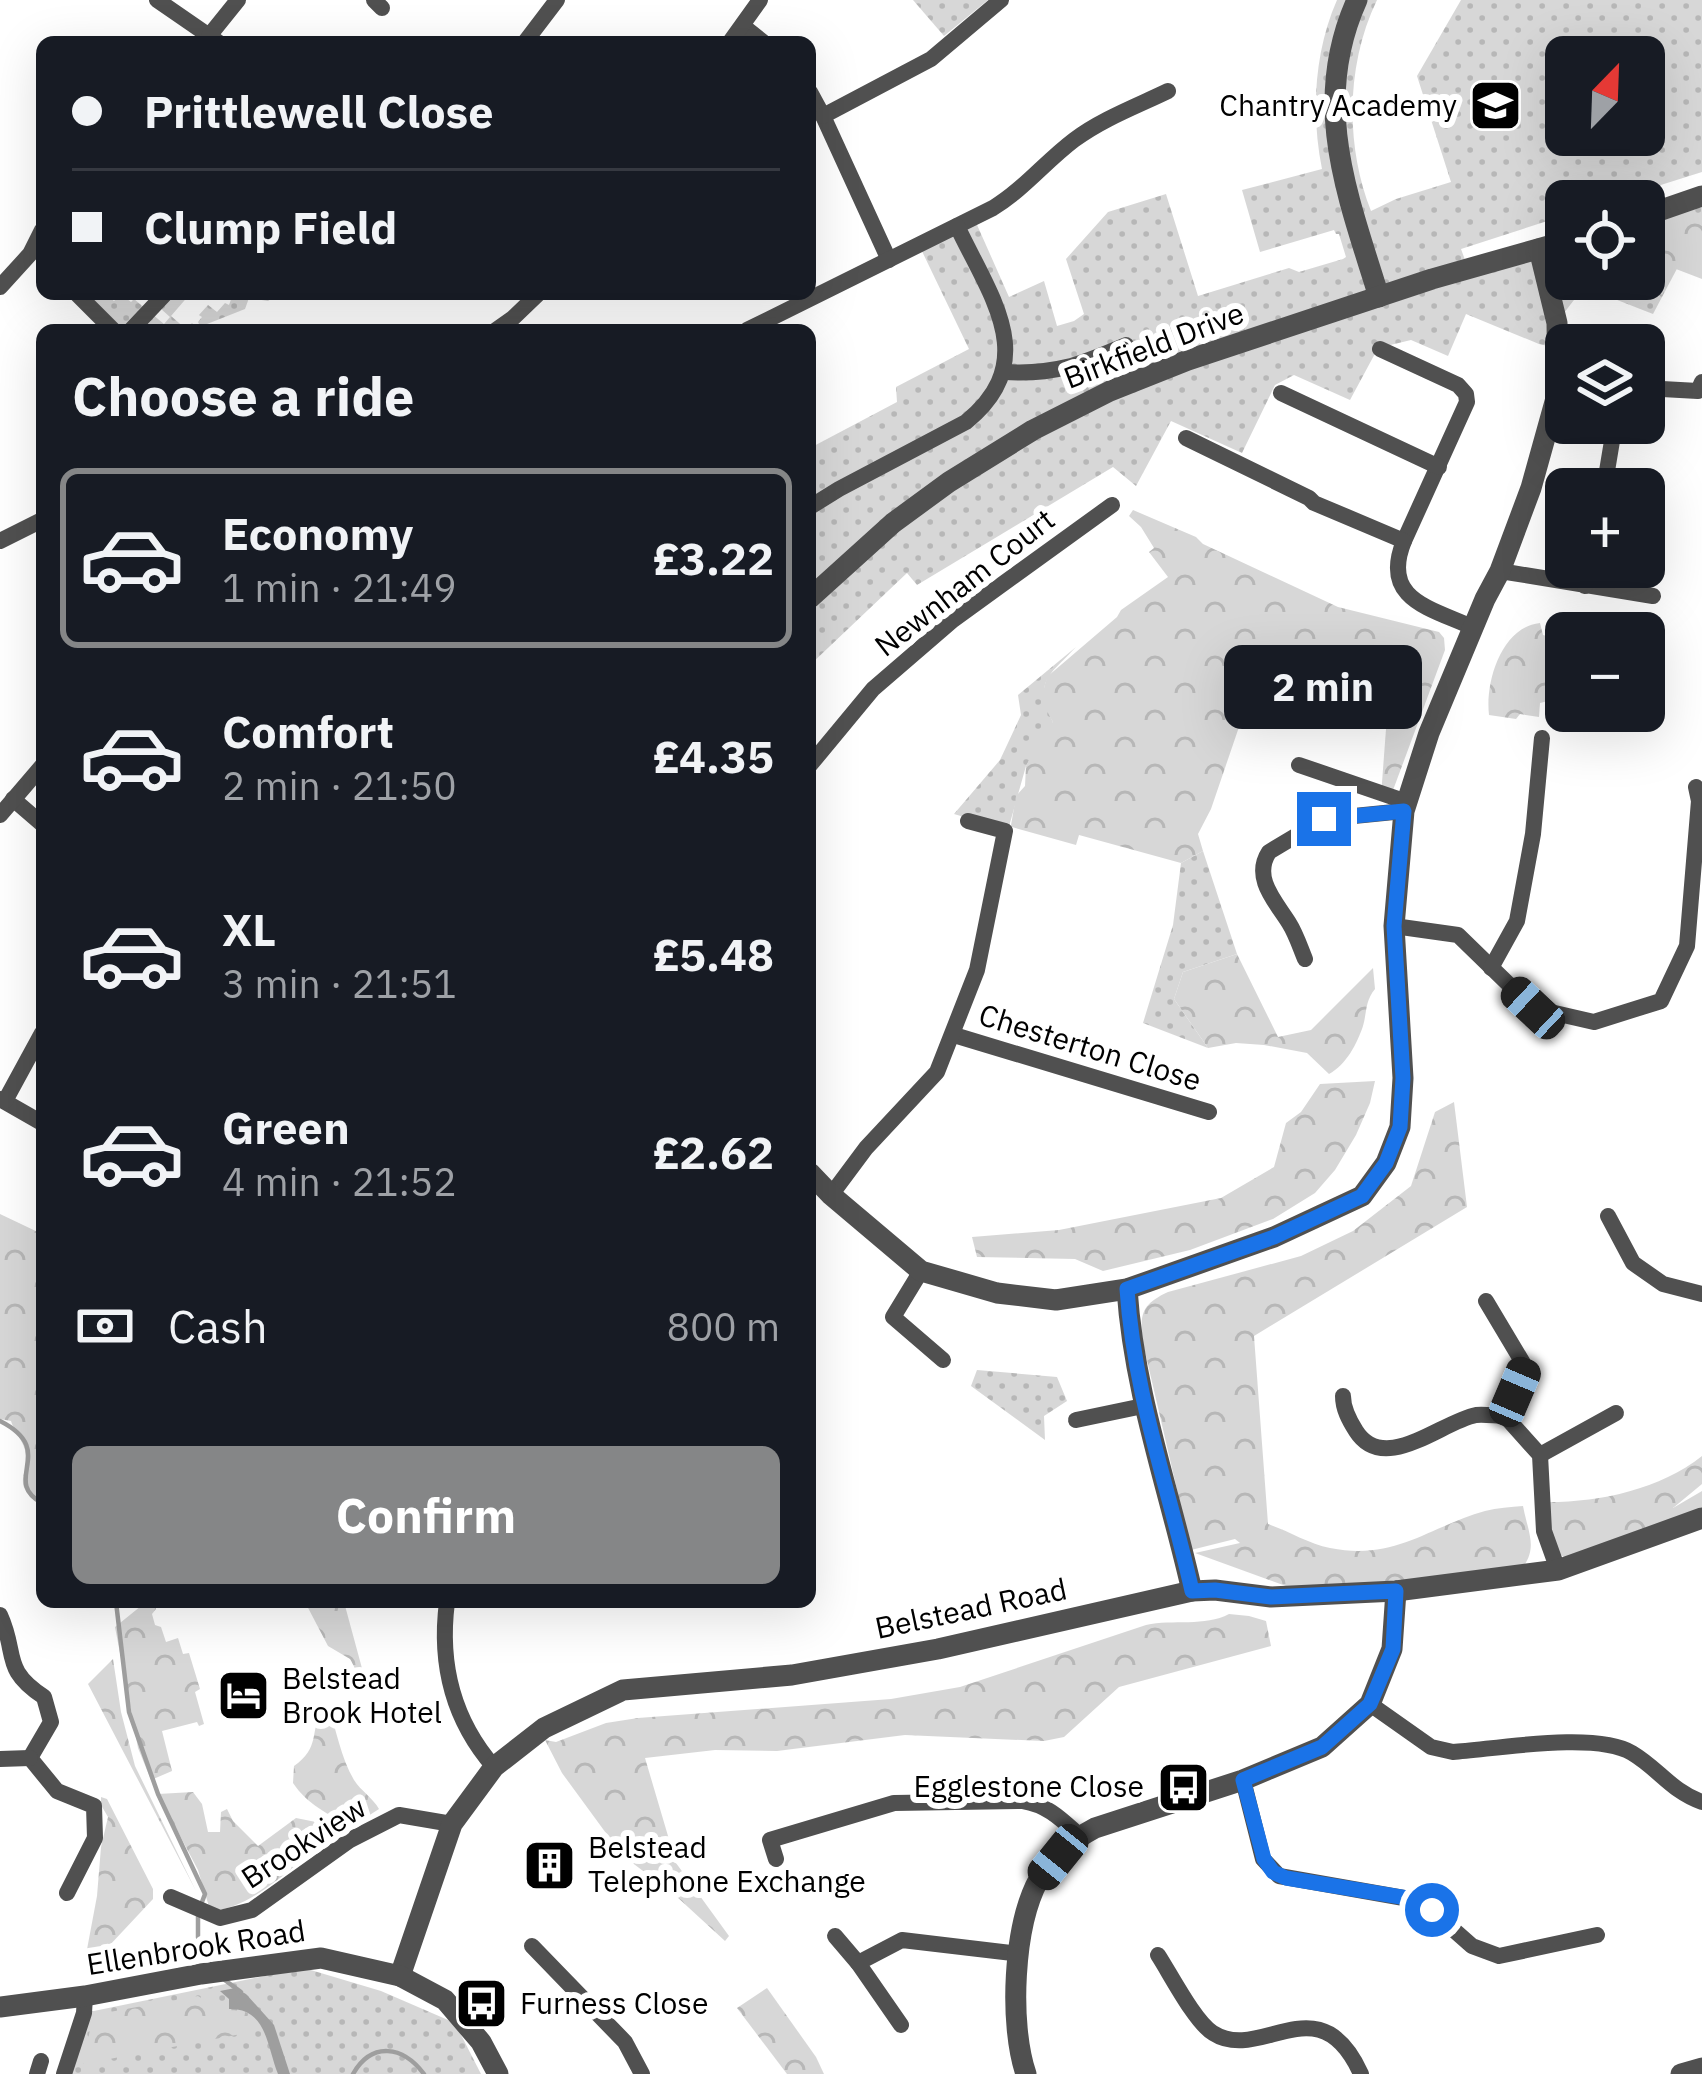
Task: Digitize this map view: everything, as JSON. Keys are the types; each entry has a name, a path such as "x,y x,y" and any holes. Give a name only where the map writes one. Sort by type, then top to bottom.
{"street":[{"path":"157,0 210,36"},
{"path":"216,36 238,0"},
{"path":"530,36 557,0"},
{"path":"735,36 760,0"},
{"path":"824,116 931,59 1001,0"},
{"path":"1357,0 1340,55 1334,119 1345,186 1379,297"},
{"path":"743,26 756,36"},
{"path":"816,296 993,208 1083,134 1168,92"},
{"path":"816,102 889,260"},
{"path":"1665,208 1702,196"},
{"path":"816,503 966,422 991,400 1004,372 1006,345 1001,322 957,226"},
{"name":"Birkfield Drive","path":"816,593 911,509 1063,413 1161,370 1545,247"},
{"path":"1539,249 1557,324"},
{"path":"0,286 36,258"},
{"path":"83,300 107,324"},
{"path":"137,324 159,300"},
{"path":"504,324 532,300"},
{"path":"759,324 808,300"},
{"name":"Birkfield Drive","path":"1004,372 1064,370 1126,345"},
{"path":"1380,349 1458,385 1466,394 1467,402 1397,557 1398,579 1408,597 1474,628"},
{"path":"1665,389 1698,391 1702,382"},
{"path":"1282,393 1439,467"},
{"path":"1186,438 1314,503 1404,541"},
{"path":"816,1179 921,1270 997,1293 1056,1300 1127,1289 1274,1237 1362,1196 1386,1163 1400,1127 1403,1078 1394,926 1406,806 1429,733 1500,571 1545,443"},
{"name":"Newnham Court","path":"816,758 874,689 953,620 1112,505"},
{"path":"0,541 36,523"},
{"path":"1500,571 1545,574"},
{"path":"1627,588 1653,596"},
{"path":"1490,968 1517,921 1533,835 1541,738"},
{"path":"1299,765 1406,806"},
{"path":"0,814 36,773"},
{"path":"1394,926 1459,935 1533,1008 1594,1022 1661,1001 1687,946 1700,801 1696,787"},
{"path":"13,800 36,819"},
{"path":"1305,959 1268,892 1263,861 1269,852 1324,819 1406,806"},
{"name":"Chesterton Close","path":"832,1195 866,1148 938,1072 954,1035 977,970 1005,832 968,821"},
{"name":"Chesterton Close","path":"954,1035 1209,1112"},
{"path":"36,1043 2,1100 36,1120"},
{"path":"1607,1216 1633,1263 1663,1284 1702,1294"},
{"path":"921,1270 893,1317 943,1360"},
{"path":"1127,1289 1143,1406 1192,1591"},
{"path":"1486,1301 1526,1367 1505,1416"},
{"path":"1343,1396 1343,1408 1360,1437 1378,1448 1396,1449 1477,1415 1505,1416 1540,1454 1544,1532 1558,1570"},
{"path":"1076,1420 1143,1406"},
{"path":"1540,1454 1616,1413"},
{"name":"Belstead Road","path":"400,1976 452,1824 494,1767 544,1728 623,1690 792,1676 938,1649 1192,1591 1271,1597 1396,1591 1558,1570 1702,1517"},
{"path":"1026,2074 1014,2012 1027,1913 1040,1879 1080,1836 1095,1828 1243,1780 1322,1747 1370,1704 1393,1649 1396,1591"},
{"path":"446,1608 443,1628 458,1714 494,1767"},
{"path":"0,1615 8,1632 10,1664 24,1684 44,1697 51,1722 30,1758"},
{"path":"1370,1704 1431,1747 1453,1752 1585,1742 1630,1752 1681,1795 1702,1802"},
{"path":"0,1759 30,1758"},
{"path":"30,1758 57,1791 94,1806 95,1838 67,1893"},
{"path":"1243,1780 1264,1859 1279,1876 1420,1901 1472,1946 1489,1954 1510,1956 1597,1934"},
{"path":"776,1858 770,1840 894,1802 1040,1804 1080,1836"},
{"name":"Brookview","path":"179,1901 220,1918 252,1910 350,1840 399,1815 452,1824"},
{"path":"835,1936 901,2025"},
{"path":"858,1963 902,1940 1020,1954"},
{"path":"532,1946 625,2042 642,2074"},
{"path":"1158,1955 1213,2034 1234,2040 1301,2028 1319,2031 1344,2045 1361,2074"},
{"name":"Ellenbrook Road","path":"0,2007 321,1958 400,1976 446,2000 481,2042 499,2074"},
{"path":"64,2074 85,1996"},
{"path":"1681,2074 1702,2068"}],"green space":[{"path":"913,0 988,0 944,36"},
{"path":"1337,0 1377,0 1359,51 1353,105 1357,159 1371,211 1451,182 1417,76 1461,0 1702,0 1702,172 1665,184 1665,180 1545,180 1545,222 1461,249 1468,268 1545,247 1545,300 1574,300 1557,324 1545,324 1545,345 1466,314 1448,356 1411,340 1378,348 1350,400 1294,375 1275,385 1242,453 1171,421 1136,486 1113,467 917,585 907,573 816,659 816,445 897,402 896,387 969,349 919,245 974,218 1009,297 1044,281 1057,326 1084,314 1066,259 1108,212 1166,194 1198,296 1289,268 1299,272 1343,259 1334,230 1260,252 1242,190 1322,169 1317,83 1323,41"},
{"path":"1702,196 1702,255 1680,263 1665,291 1665,209"},
{"path":"1702,212 1702,279 1676,269 1665,289 1665,224"},
{"path":"83,300 135,300 164,324 107,324"},
{"path":"167,300 185,300 171,316 180,324 164,324 170,317 160,308"},
{"path":"231,300 248,300 245,309 207,324 198,322 208,305 217,312"},
{"path":"1617,300 1660,300 1653,314"},
{"path":"1133,510 1338,607 1439,632 1445,650 1389,801 1381,796 1391,706 1254,683 1198,834 1203,851 1181,863 1079,835 1076,845 1012,827 1010,831 1016,796 1025,786 1026,766 1045,728 1053,722 1044,699 1048,676 1121,610 1168,577 1149,552 1154,548 1141,527 1129,516"},
{"path":"1540,623 1545,636 1545,702 1540,703 1539,717 1489,715 1490,687 1499,658 1515,634"},
{"path":"1076,647 1044,688 1053,722 1026,766 1008,830 954,814 1000,760 1021,715 1018,695"},
{"path":"1203,851 1237,954 1183,972 1174,999 1208,1048 1143,1023 1173,925 1181,863"},
{"path":"1237,954 1278,1037 1311,1030 1373,968 1375,989 1363,1026 1341,1065 1329,1074 1307,1053 1236,1043 1208,1048 1174,999 1183,972"},
{"path":"1375,1081 1356,1135 1335,1170 1315,1193 1273,1219 1190,1250 1103,1271 1075,1259 977,1257 972,1237 1059,1230 1221,1198 1274,1167 1286,1123 1301,1112 1320,1084"},
{"path":"1454,1102 1467,1207 1254,1336 1268,1524 1322,1546 1374,1550 1485,1511 1523,1506 1531,1543 1523,1567 1516,1576 1322,1599 1195,1553 1240,1543 1235,1539 1191,1550 1143,1343 1144,1312 1168,1292 1301,1256 1353,1231 1411,1186 1435,1112"},
{"path":"0,1214 36,1231 36,1500 24,1487 24,1446 11,1421 0,1419"},
{"path":"977,1370 1057,1377 1067,1401 1044,1416 1045,1440 971,1386"},
{"path":"1702,1456 1702,1484 1673,1508 1702,1491 1702,1523 1576,1564 1559,1554 1543,1502 1627,1492 1667,1478"},
{"path":"139,1608 156,1608 155,1625 161,1627 166,1642 178,1638 183,1654 189,1653 200,1689 195,1692 204,1724 162,1731 172,1771 151,1780 138,1748 115,1627"},
{"path":"308,1608 346,1608 363,1672 358,1674 350,1659 328,1646"},
{"path":"1229,1614 1266,1621 1271,1646 1119,1687 1064,1737 1044,1741 905,1735 777,1751 715,1750 645,1758 676,1863 729,1936 725,1941 622,1855 562,1773 545,1740 556,1742 606,1723 638,1718 891,1699 960,1687 1146,1625"},
{"path":"113,1659 135,1766 196,1891 88,1684"},
{"path":"328,1705 349,1771 379,1809 351,1827 311,1803 293,1783 294,1766 308,1753 322,1706"},
{"path":"193,1792 202,1804 208,1832 220,1832 221,1812 227,1809 258,1846 296,1818 321,1823 330,1832 255,1895 240,1904 210,1910 198,1870 158,1794"},
{"path":"101,1797 107,1799 153,1889 153,1899 93,1963 85,1960 108,1817"},
{"path":"304,1968 381,1991 455,2023 481,2074 70,2074 84,2013"},
{"path":"767,1988 824,2074 787,2074 737,2008"},
{"path":"198,1996 217,2007 244,2011 263,2026 83,2064 93,2015"}],"shaded area":[{"path":"235,1988 274,2025 290,2074 278,2074 258,2022 242,2010 229,2009 229,1999 220,1991"}],"waterway":[{"path":"0,1421 26,1443 26,1485 36,1498"},
{"path":"117,1608 129,1712 158,1794 205,1894 202,1902"},
{"path":"198,1913 198,1937 210,1965"},
{"path":"222,1978 241,1992"},
{"path":"353,2074 369,2056 388,2051 407,2058 424,2074"}],"place":[{"name":"Chantry Academy","path":"1496,106"},
{"name":"Belstead Brook Hotel","path":"243,1696"},
{"name":"Egglestone Close","path":"1183,1787"},
{"name":"Belstead Telephone Exchange","path":"549,1865"},
{"name":"Furness Close","path":"481,2004"}],"route":[{"path":"1324,819 1404,811 1394,926 1403,1078 1400,1127 1386,1163 1362,1196 1274,1237 1127,1289 1130,1336 1143,1406 1192,1591 1271,1597 1396,1591 1393,1649 1370,1704 1322,1747 1243,1780 1264,1859 1279,1876 1413,1899 1432,1910"}]}
